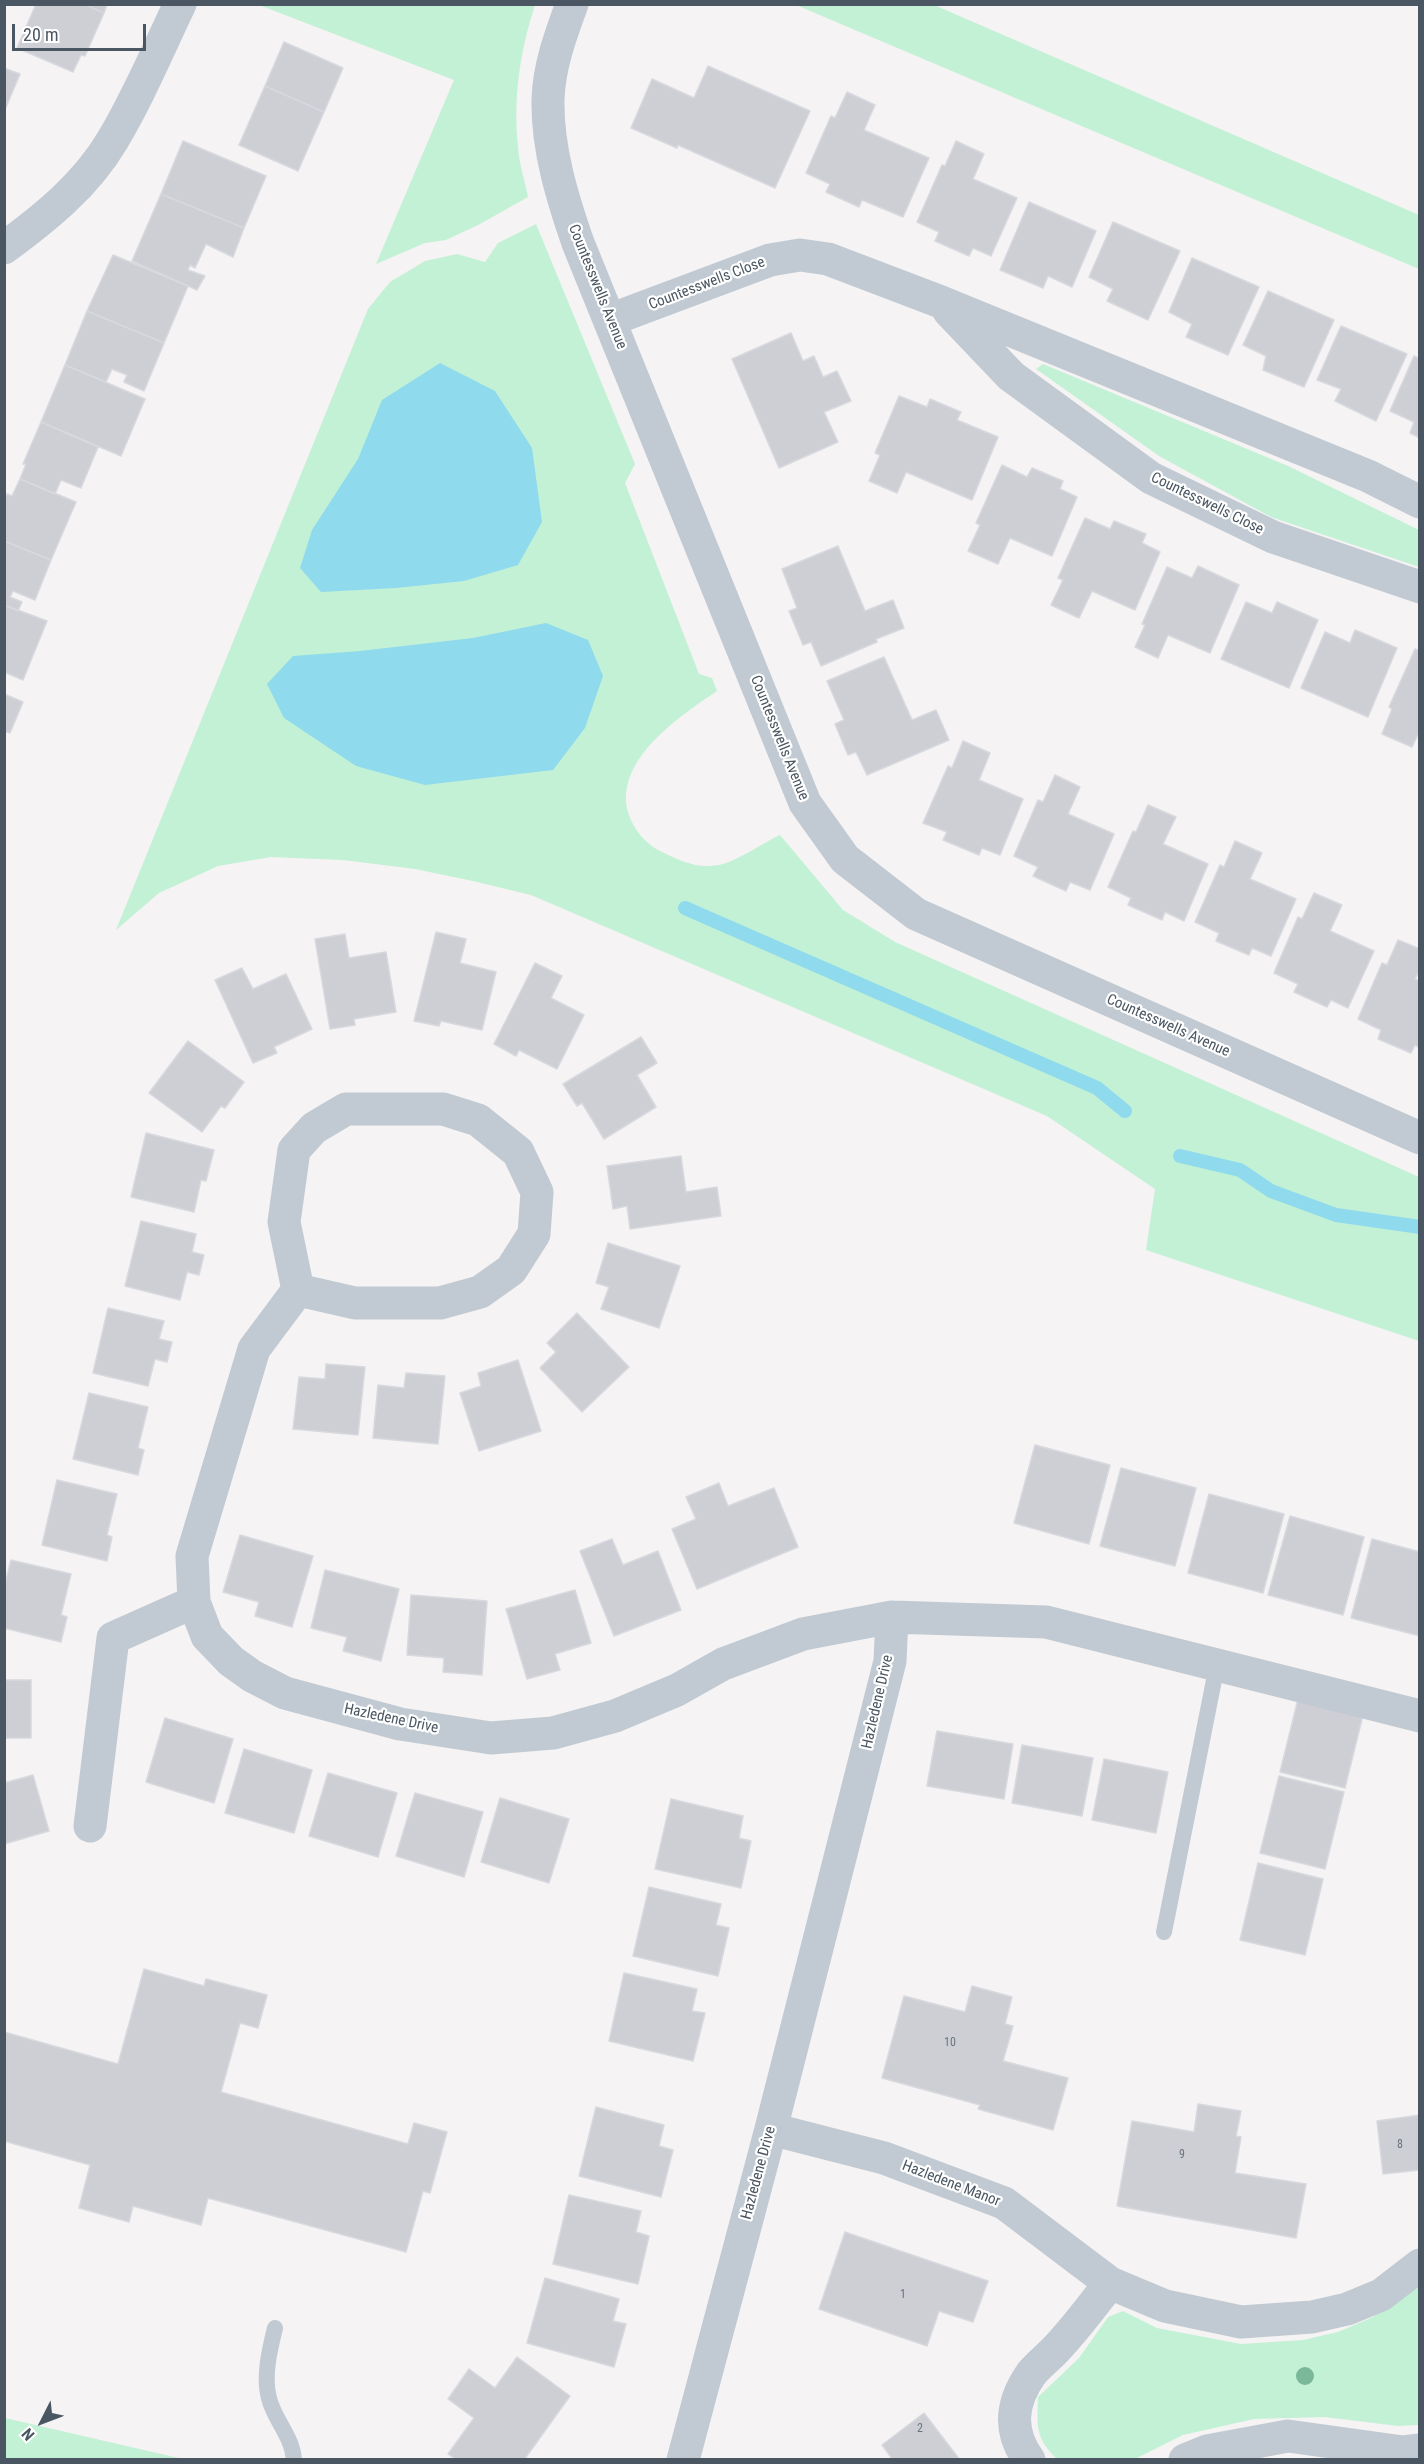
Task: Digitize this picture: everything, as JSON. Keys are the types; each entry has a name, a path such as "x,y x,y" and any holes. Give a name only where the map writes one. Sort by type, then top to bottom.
{"street":[{"path":"4,248 32,228 76,188 112,142 180,4"},
{"name":"Countesswells Avenue","path":"572,4 557,46 548,98 551,137 562,198 805,803 845,859 916,914 1419,1138"},
{"name":"Countesswells Close","path":"610,320 770,260 800,255 828,259 941,302 1368,476 1419,502"},
{"name":"Countesswells Close","path":"941,302 1011,376 1151,478 1273,537 1419,587"},
{"path":"90,1826 113,1638 194,1602 192,1556 254,1349 298,1290 285,1222 294,1150 314,1128 346,1109 443,1109 478,1120 518,1152 537,1192 534,1234 511,1270 480,1292 440,1304 355,1303 298,1290"},
{"name":"Hazledene Drive","path":"194,1602 207,1636 231,1661 252,1676 285,1693 400,1724 490,1738 553,1733 615,1716 677,1690 723,1664 803,1634 892,1617 890,1661 771,2129 683,2460"},
{"path":"892,1617 1046,1622 1419,1716"},
{"name":"Hazledene Manor","path":"771,2129 884,2158 1004,2203 1110,2283 1165,2306 1241,2322 1312,2317 1347,2309 1381,2295 1419,2265"},
{"path":"1029,2460 1019,2446 1014,2404 1031,2374 1058,2348 1110,2283"},
{"path":"1185,2460 1207,2451 1288,2436 1403,2452 1419,2450"}],"lane":[{"path":"1164,1932 1217,1665"},
{"path":"275,2328 268,2356 269,2398 289,2438 294,2460"}],"green space":[{"path":"259,5 535,5 525,40 516,111 519,153 528,197 446,240 425,243 376,264 454,80"},
{"path":"796,5 934,5 1419,215 1419,269"},
{"path":"536,224 635,464 625,483 699,674 712,678 717,691 669,727 640,757 631,775 626,793 628,812 641,835 656,849 684,862 714,866 730,862 780,835 843,910 895,942 1419,1177 1419,1341 1146,1250 1155,1189 1047,1116 531,895 415,869 343,860 271,857 218,866 159,893 116,930 368,309 390,282 425,261 457,254 485,262 498,243"},
{"path":"1043,364 1288,466 1419,530 1419,567 1271,517 1159,456 1036,369"},
{"path":"1419,2281 1419,2425 1398,2426 1325,2417 1254,2419 1183,2435 1133,2460 1057,2459 1041,2438 1038,2424 1038,2397 1079,2358 1108,2317 1123,2311 1157,2328 1241,2344 1303,2340 1338,2332 1373,2317"},
{"path":"5,2418 183,2459 5,2459"}],"water":[{"path":"440,363 495,391 532,448 542,522 518,565 464,581 321,592 300,568 312,530 358,459 382,400"},
{"path":"546,623 588,640 603,676 585,728 553,770 425,785 356,766 284,718 267,684 293,656 473,638"}],"building":[{"path":"36,4 84,4 104,13 85,56 81,55 73,72 17,48"},
{"path":"84,4 107,4 104,13"},
{"path":"284,42 343,68 324,112 265,86"},
{"path":"708,66 810,111 775,188 678,145 677,148 631,128 652,79 694,98"},
{"path":"4,68 20,74 4,112"},
{"path":"265,86 324,112 298,171 239,145"},
{"path":"847,92 875,105 864,130 929,158 903,217 862,200 859,207 826,192 830,184 806,173 831,116 835,118"},
{"path":"183,141 266,176 244,228 161,194"},
{"path":"956,141 984,154 973,179 1017,198 991,256 973,248 969,256 935,241 939,232 917,222 942,165 945,166"},
{"path":"161,194 244,228 233,257 206,244 195,268 190,265 188,270 205,276 197,290 132,261"},
{"path":"1029,202 1096,231 1072,287 1048,276 1043,288 1000,270"},
{"path":"1113,222 1180,251 1148,320 1107,301 1113,289 1089,277"},
{"path":"113,255 188,286 164,343 87,311"},
{"path":"1192,258 1259,287 1228,355 1186,337 1192,324 1169,312"},
{"path":"1268,291 1334,320 1304,387 1263,370 1266,356 1243,345"},
{"path":"87,311 164,343 144,391 124,382 127,375 112,369 106,382 65,365"},
{"path":"1341,326 1407,354 1376,421 1335,401 1341,389 1317,380"},
{"path":"791,333 803,361 814,356 823,377 837,371 851,401 824,412 838,442 779,468 732,359"},
{"path":"1414,356 1420,359 1420,438 1410,433 1414,422 1390,411"},
{"path":"65,365 145,399 121,456 41,422"},
{"path":"899,396 927,407 930,399 961,412 957,420 998,437 972,500 906,472 897,493 869,481 880,455 875,453"},
{"path":"41,422 98,447 81,488 61,480 55,494 20,479 26,464 23,464"},
{"path":"1002,465 1027,477 1032,468 1063,481 1060,489 1077,497 1052,556 1010,538 998,564 968,551 980,525 976,523"},
{"path":"20,479 76,502 51,560 4,541 4,500 7,494 12,496"},
{"path":"1085,518 1110,529 1114,521 1146,534 1142,543 1160,552 1135,610 1092,591 1079,618 1051,605 1063,580 1058,578"},
{"path":"4,541 51,560 35,600 13,591 10,597 22,602 18,611 4,605"},
{"path":"838,546 865,611 893,600 904,628 821,666 811,642 803,645 789,611 797,608 782,569"},
{"path":"1198,566 1239,585 1210,653 1168,635 1158,658 1135,647 1145,625 1142,624 1167,567 1192,578"},
{"path":"1246,602 1272,613 1277,602 1318,620 1289,688 1221,659"},
{"path":"4,605 47,621 23,680 4,672"},
{"path":"1355,630 1397,648 1368,717 1301,688 1325,632 1350,643"},
{"path":"1415,649 1420,651 1420,730 1412,747 1382,734 1392,709 1389,707"},
{"path":"884,657 912,720 936,710 949,740 867,775 856,752 848,755 835,724 844,720 827,681"},
{"path":"4,694 23,702 10,733 4,731"},
{"path":"963,741 990,753 979,780 1023,799 1000,855 982,848 979,855 943,840 947,832 923,823 948,766 952,768"},
{"path":"1055,775 1080,787 1068,814 1114,834 1090,890 1070,882 1066,891 1033,876 1038,867 1014,856 1038,800 1043,802"},
{"path":"1148,805 1176,817 1163,844 1208,864 1184,921 1165,912 1162,920 1128,905 1131,898 1108,887 1133,831 1136,832"},
{"path":"1235,841 1262,853 1250,879 1296,899 1271,956 1252,948 1249,955 1216,941 1219,933 1195,922 1220,865 1224,867"},
{"path":"1314,893 1342,905 1330,931 1374,951 1348,1008 1331,1000 1327,1007 1294,992 1298,984 1274,973 1298,917 1302,919"},
{"path":"436,932 466,939 460,963 496,972 482,1030 441,1021 439,1026 414,1021"},
{"path":"345,934 349,958 386,952 396,1012 354,1019 355,1025 330,1029 315,939"},
{"path":"1398,940 1420,949 1420,969 1415,979 1420,981 1420,1048 1415,1045 1411,1053 1378,1039 1381,1030 1358,1019 1382,963 1387,965"},
{"path":"535,963 562,976 551,998 584,1015 557,1069 519,1050 516,1056 494,1044"},
{"path":"242,968 253,989 286,974 312,1029 274,1047 277,1053 253,1063 215,980"},
{"path":"641,1037 657,1063 637,1075 656,1107 604,1139 582,1103 577,1106 563,1084"},
{"path":"188,1041 244,1082 225,1108 221,1106 202,1132 149,1093"},
{"path":"146,1133 214,1150 206,1181 201,1180 194,1212 131,1197"},
{"path":"681,1156 686,1192 717,1187 721,1216 630,1229 627,1206 613,1209 607,1166"},
{"path":"141,1221 196,1234 192,1252 204,1255 199,1275 187,1272 180,1300 125,1286"},
{"path":"608,1243 680,1266 659,1328 601,1309 609,1287 596,1283"},
{"path":"108,1308 164,1321 159,1339 172,1342 167,1362 155,1359 148,1386 93,1373"},
{"path":"577,1313 629,1367 582,1412 540,1368 556,1352 547,1343"},
{"path":"518,1360 541,1431 479,1451 460,1393 481,1386 478,1373"},
{"path":"326,1364 365,1367 358,1435 293,1429 299,1377 325,1379"},
{"path":"406,1373 445,1376 438,1444 373,1438 378,1385 404,1388"},
{"path":"89,1393 148,1407 138,1448 144,1450 138,1475 73,1459"},
{"path":"1035,1445 1110,1465 1089,1544 1014,1523"},
{"path":"1121,1468 1196,1488 1175,1566 1100,1546"},
{"path":"57,1480 117,1494 107,1535 112,1537 107,1561 42,1545"},
{"path":"719,1483 728,1506 774,1488 798,1547 697,1589 672,1529 696,1519 686,1497"},
{"path":"1209,1494 1284,1514 1263,1593 1188,1573"},
{"path":"1290,1516 1364,1537 1343,1615 1268,1595"},
{"path":"240,1535 313,1556 292,1627 255,1616 259,1602 223,1592"},
{"path":"612,1539 623,1565 658,1551 681,1610 614,1636 580,1551"},
{"path":"1372,1539 1420,1552 1420,1636 1351,1618"},
{"path":"11,1560 71,1574 61,1615 67,1617 61,1642 4,1628 4,1588"},
{"path":"325,1570 399,1589 381,1661 343,1651 347,1637 311,1628"},
{"path":"575,1590 591,1643 555,1654 560,1670 527,1679 506,1609"},
{"path":"411,1595 487,1601 482,1675 443,1672 444,1658 407,1655"},
{"path":"4,1680 31,1680 31,1738 4,1738"},
{"path":"1299,1695 1364,1711 1345,1788 1280,1772"},
{"path":"165,1718 233,1739 214,1803 146,1782"},
{"path":"937,1731 1013,1744 1004,1799 927,1786"},
{"path":"1022,1745 1093,1758 1082,1816 1012,1803"},
{"path":"244,1749 312,1770 294,1833 225,1813"},
{"path":"1104,1759 1168,1772 1156,1833 1092,1820"},
{"path":"328,1773 397,1793 378,1857 309,1836"},
{"path":"33,1775 49,1831 4,1844 4,1783"},
{"path":"1279,1776 1344,1792 1325,1869 1260,1853"},
{"path":"415,1793 483,1812 464,1877 396,1856"},
{"path":"500,1798 569,1819 549,1883 481,1862"},
{"path":"671,1799 743,1816 739,1838 751,1841 741,1888 655,1869"},
{"path":"1258,1863 1323,1879 1305,1955 1240,1940"},
{"path":"649,1887 721,1904 716,1925 729,1928 718,1976 633,1956"},
{"path":"144,1969 204,1986 206,1979 267,1995 258,2028 240,2023 221,2092 408,2144 414,2123 447,2132 430,2193 423,2191 406,2252 208,2198 201,2225 133,2206 129,2222 79,2208 90,2165 4,2141 4,2032 118,2064"},
{"path":"624,1973 697,1989 692,2011 705,2013 693,2061 609,2041"},
{"path":"972,1986 1012,1997 1005,2024 1013,2026 1003,2061 1068,2078 1053,2130 978,2109 980,2105 882,2078 904,1996 965,2012"},
{"path":"1198,2104 1241,2111 1236,2136 1241,2137 1235,2173 1306,2184 1296,2238 1117,2206 1132,2121 1194,2132"},
{"path":"596,2107 664,2125 659,2146 673,2150 661,2197 579,2176"},
{"path":"1420,2115 1420,2170 1383,2174 1377,2121"},
{"path":"569,2195 641,2211 636,2232 649,2236 638,2284 553,2264"},
{"path":"845,2232 988,2281 973,2322 939,2311 927,2346 819,2309"},
{"path":"545,2278 619,2299 613,2321 626,2324 614,2367 527,2343"},
{"path":"517,2357 570,2396 524,2460 457,2460 448,2454 474,2418 448,2399 469,2369 495,2388"},
{"path":"924,2413 960,2460 893,2460 882,2445"}],"waterway":[{"path":"685,908 1097,1088 1125,1111"},
{"path":"1180,1156 1240,1170 1271,1191 1336,1215 1420,1227"}]}
